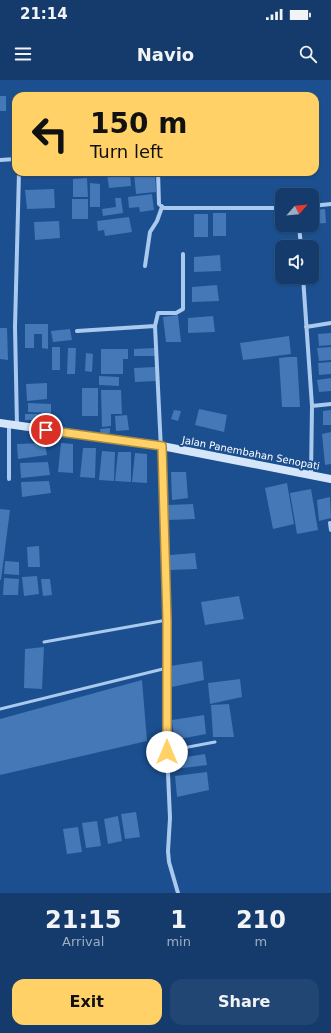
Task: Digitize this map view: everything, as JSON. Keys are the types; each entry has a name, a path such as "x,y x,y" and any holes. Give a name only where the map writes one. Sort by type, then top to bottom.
{"main road":[{"name":"Jalan Panembahan Senopati","path":"0,423 162,446 331,479"}],"street":[{"path":"0,160 12,159"},
{"path":"9,479 13,426 19,176"},
{"path":"145,266 150,232 157,221 162,207 160,204 158,176"},
{"path":"319,205 331,204"},
{"path":"162,207 191,209 275,208"},
{"path":"178,893 169,862 168,851 170,818 167,752 167,620 162,446 155,326 158,313 176,313 183,309 183,254"},
{"path":"303,284 312,406 311,476"},
{"path":"306,326 331,323"},
{"path":"77,331 155,326"},
{"path":"312,406 331,404"},
{"path":"330,523 331,530"}],"lane":[{"path":"44,642 167,620"},
{"path":"0,709 167,668"},
{"path":"167,752 215,742"}],"building":[{"path":"0,96 6,96 6,111 0,111"},
{"path":"107,176 130,176 131,186 109,188"},
{"path":"134,176 155,176 156,192 136,194"},
{"path":"87,178 88,197 73,197 73,179"},
{"path":"90,183 100,184 100,207 90,207"},
{"path":"54,189 55,208 27,209 25,190"},
{"path":"152,194 154,210 140,212 139,207 129,208 128,197"},
{"path":"115,198 121,198 123,213 103,216 102,209 116,207"},
{"path":"72,199 88,199 88,219 72,219"},
{"path":"319,209 325,209 326,223 319,224"},
{"path":"213,213 226,213 226,236 213,236"},
{"path":"194,214 208,214 208,237 194,237"},
{"path":"129,217 132,232 105,236 104,230 98,231 97,221"},
{"path":"59,221 60,238 35,240 34,222"},
{"path":"220,255 221,271 194,272 194,257"},
{"path":"217,285 219,301 192,302 192,287"},
{"path":"178,315 181,342 166,342 163,317"},
{"path":"213,316 215,332 188,333 188,318"},
{"path":"25,324 48,324 48,349 42,348 42,334 34,334 34,348 25,348"},
{"path":"0,328 7,328 8,360 0,359"},
{"path":"70,329 72,340 53,342 51,331"},
{"path":"331,333 331,345 319,346 318,334"},
{"path":"289,336 291,354 243,360 240,343"},
{"path":"52,347 60,347 60,370 52,370"},
{"path":"331,347 331,360 319,361 317,348"},
{"path":"68,348 76,348 75,374 67,374"},
{"path":"154,348 155,356 134,356 134,349"},
{"path":"101,349 128,349 128,359 123,359 123,374 101,374"},
{"path":"86,353 93,354 92,372 85,371"},
{"path":"297,357 300,407 282,407 279,358"},
{"path":"331,362 331,374 319,375 318,363"},
{"path":"155,367 156,381 135,382 134,368"},
{"path":"99,376 119,377 119,386 99,385"},
{"path":"331,378 331,391 319,392 317,380"},
{"path":"47,383 47,399 27,401 26,384"},
{"path":"82,388 98,388 98,416 82,416"},
{"path":"101,390 121,390 122,414 111,414 111,426 102,427"},
{"path":"28,403 51,404 51,413 28,412"},
{"path":"199,409 227,415 224,432 195,425"},
{"path":"174,410 181,411 178,421 171,419"},
{"path":"331,410 331,425 323,425 323,411"},
{"path":"25,414 50,414 50,420 25,420"},
{"path":"127,415 129,430 116,431 115,416"},
{"path":"110,428 110,433 101,435 100,429"},
{"path":"331,432 331,464 325,465 322,434"},
{"path":"45,443 47,455 18,459 17,444"},
{"path":"61,443 73,444 73,473 58,472"},
{"path":"83,448 96,448 95,478 80,477"},
{"path":"102,451 115,452 114,481 99,480"},
{"path":"118,452 131,452 131,482 115,481"},
{"path":"135,453 147,454 147,483 132,482"},
{"path":"48,462 50,475 21,478 20,463"},
{"path":"171,472 186,472 188,498 172,500"},
{"path":"49,481 51,493 22,497 21,482"},
{"path":"287,483 294,524 273,529 265,488"},
{"path":"311,489 318,530 297,534 290,493"},
{"path":"330,497 331,518 319,521 317,500"},
{"path":"193,504 195,519 168,520 168,505"},
{"path":"0,509 10,510 1,580 0,580"},
{"path":"39,546 40,567 28,567 27,547"},
{"path":"195,553 197,569 170,570 170,555"},
{"path":"5,561 19,562 19,575 4,574"},
{"path":"37,576 39,594 24,596 22,577"},
{"path":"4,578 19,579 18,595 3,595"},
{"path":"41,579 50,579 52,595 43,596"},
{"path":"239,596 244,619 205,625 201,602"},
{"path":"44,647 42,689 24,688 25,649"},
{"path":"202,661 204,680 172,687 170,666"},
{"path":"240,679 242,697 210,704 208,683"},
{"path":"142,680 147,741 0,775 0,719"},
{"path":"229,704 234,737 213,737 211,705"},
{"path":"204,715 206,734 174,740 172,720"},
{"path":"205,754 207,765 175,769 174,759"},
{"path":"207,772 209,790 177,797 175,776"},
{"path":"136,812 140,837 125,839 121,814"},
{"path":"118,816 122,841 108,844 104,819"},
{"path":"97,821 101,846 86,848 82,823"},
{"path":"78,827 82,852 67,854 63,829"}],"route":[{"path":"46,430 162,446 167,620 167,752"}]}
